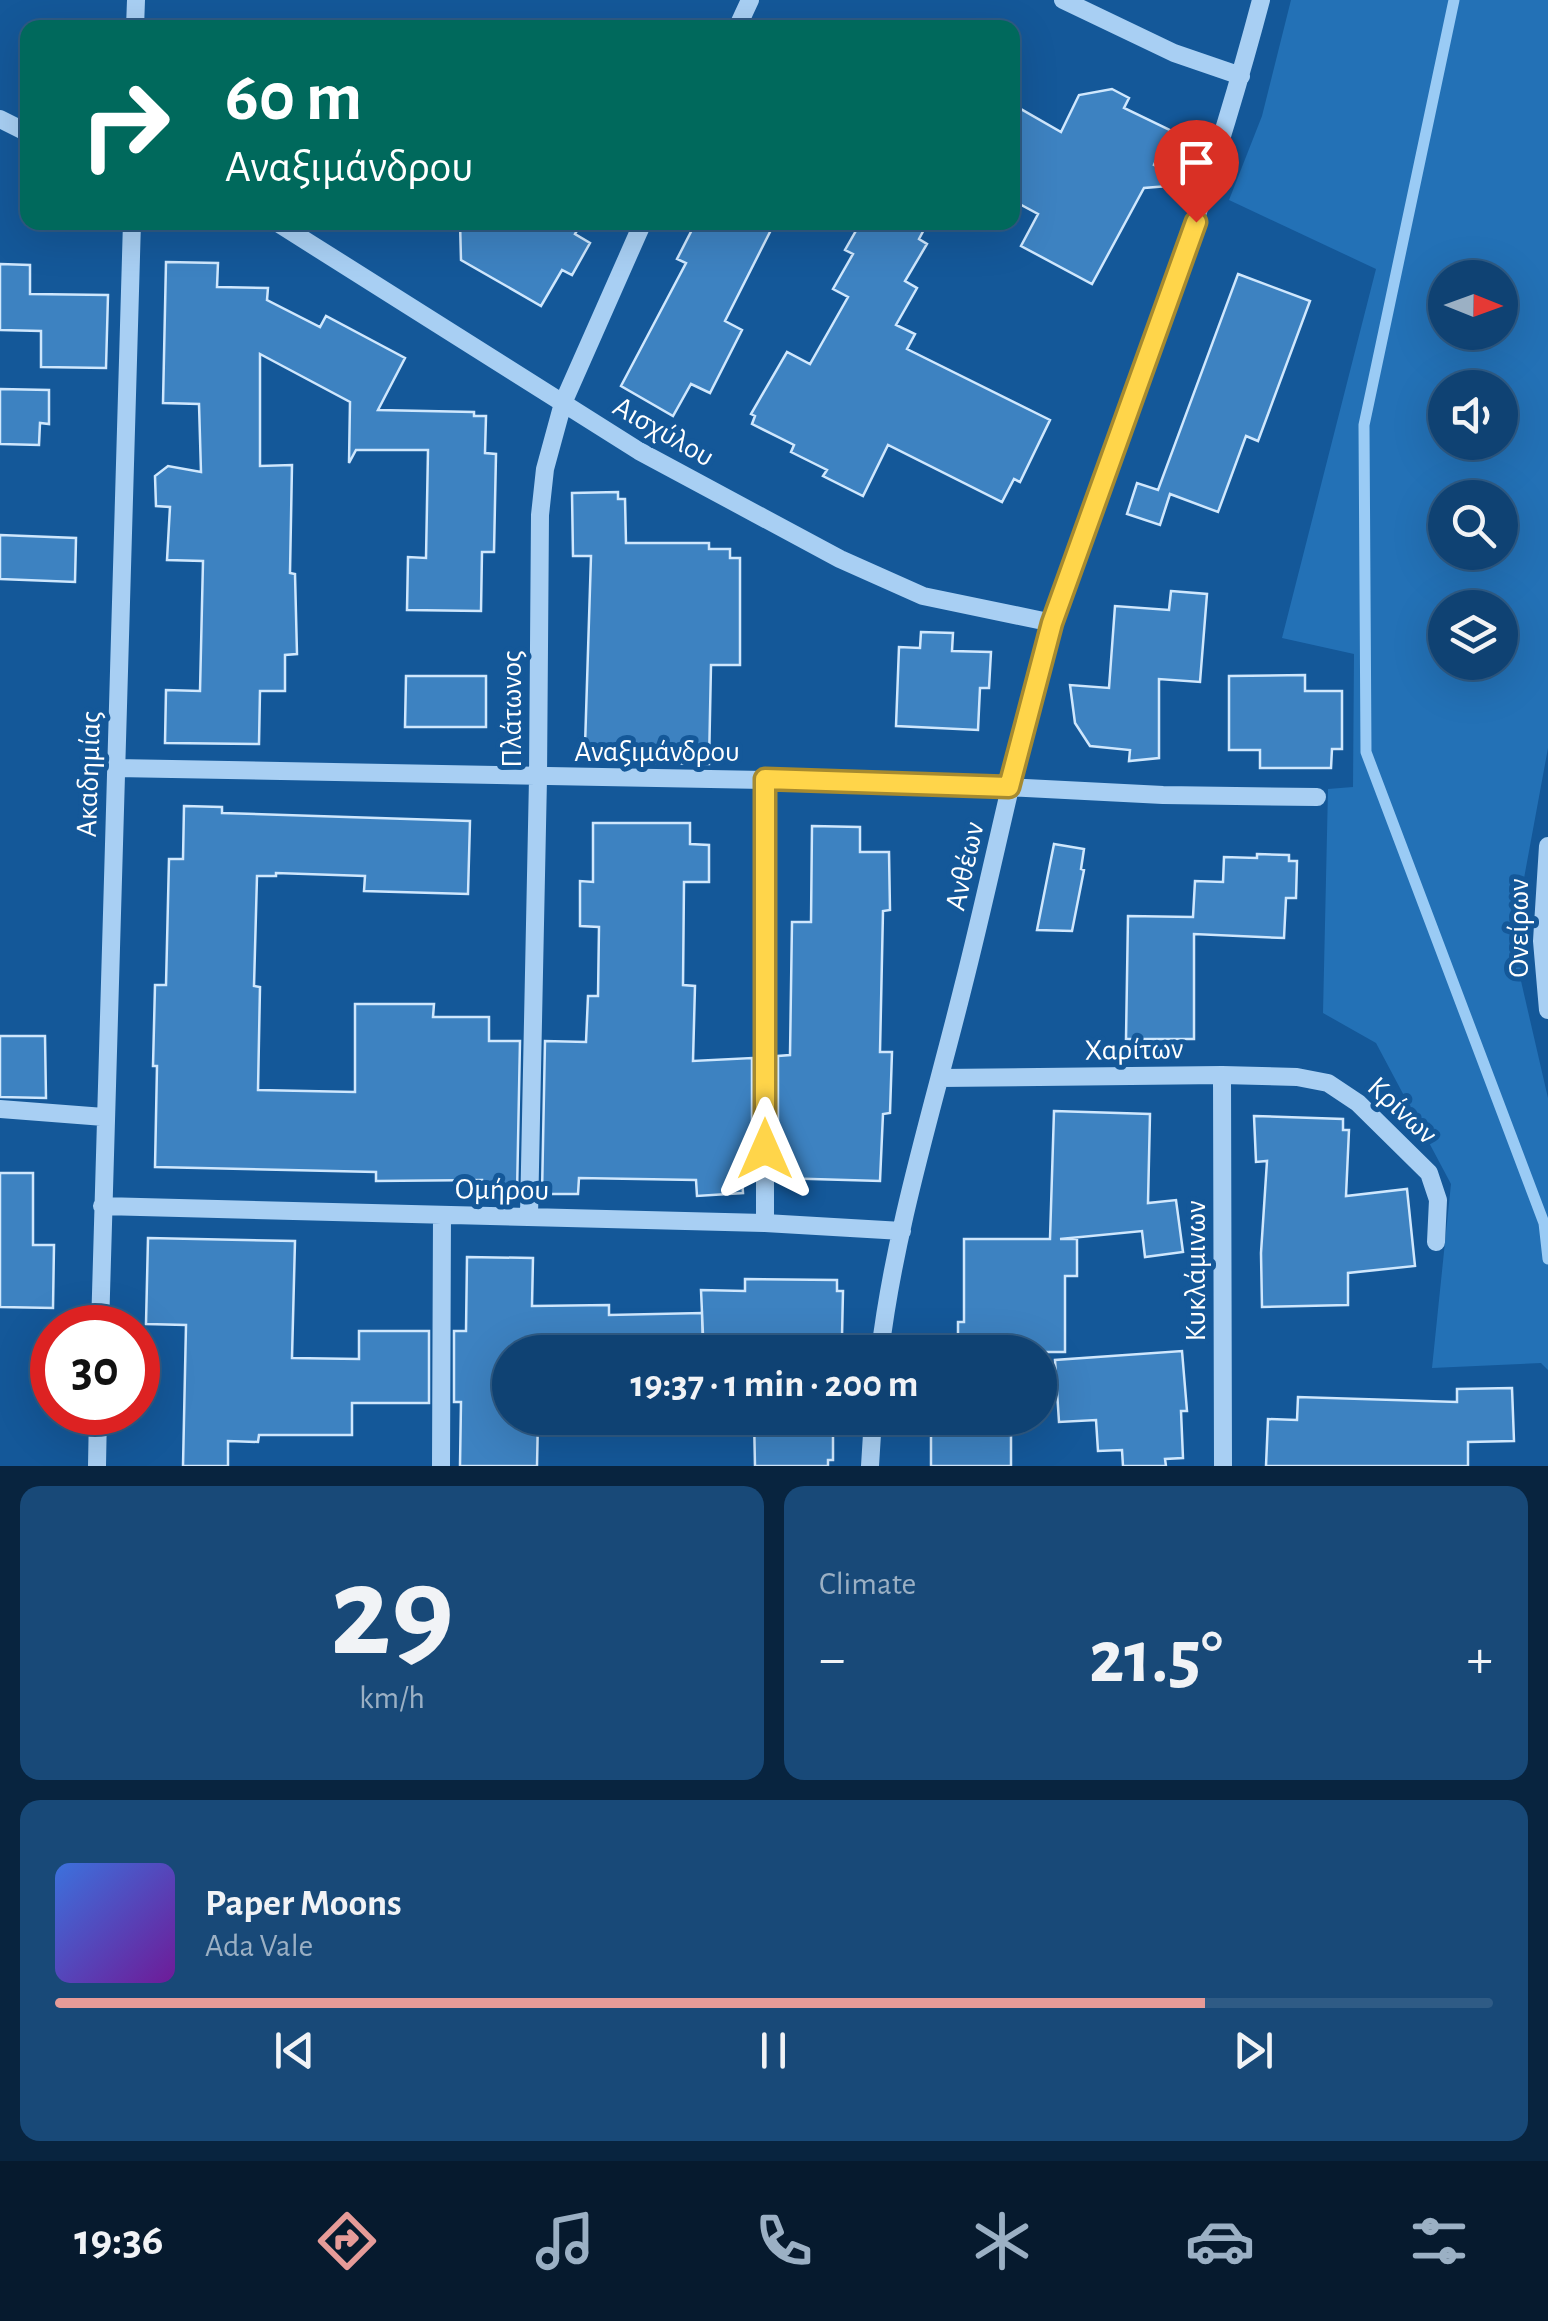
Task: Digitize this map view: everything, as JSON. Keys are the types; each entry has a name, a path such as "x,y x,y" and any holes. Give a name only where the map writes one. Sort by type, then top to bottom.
{"street":[{"path":"1063,0 1174,53 1240,76"},
{"name":"Ανθέων","path":"883,1335 902,1231 1052,623 1187,250 1260,0"},
{"name":"Ακαδημίας","path":"100,1305 132,230"},
{"name":"Αισχύλου","path":"289,230 702,486 887,583 923,596 1052,623"},
{"name":"Πλάτωνος","path":"530,1216 540,515 545,469 563,403 639,230"},
{"name":"Αναξιμάνδρου","path":"116,768 765,779 1316,797"},
{"path":"765,779 765,1223"},
{"name":"Ονείρων","path":"1548,846 1542,941 1548,1010"},
{"name":"Χαρίτων","path":"940,1078 1222,1075 1297,1077 1328,1083"},
{"name":"Κυκλάμινων","path":"1222,1075 1223,1466"},
{"name":"Κρίνων","path":"1328,1083 1358,1103 1429,1174 1438,1200 1436,1242"},
{"path":"0,1109 104,1117"},
{"name":"Ομήρου","path":"102,1206 765,1223 902,1231"},
{"path":"441,1466 442,1215"},
{"path":"97,1466 98,1435"},
{"path":"870,1466 872,1435"}],"shaded area":[{"path":"1291,0 1548,0 1548,748 1520,900 1521,981 1548,1098 1548,1370 1541,1363 1432,1368 1451,1184 1376,1043 1323,1013 1328,789 1353,787 1354,654 1282,638 1376,269 1229,200 1262,116"}],"building":[{"path":"1112,89 1129,98 1124,108 1170,130 1154,165 1194,184 1144,188 1092,284 1021,246 1038,214 1020,204 1020,109 1061,132 1079,95"},
{"path":"460,230 577,230 575,234 590,243 572,275 562,270 541,306 461,260"},
{"path":"692,230 771,230 725,321 742,330 710,393 691,384 673,416 621,386 686,263 677,259"},
{"path":"856,230 924,230 919,239 927,244 905,281 917,288 896,325 915,334 907,349 1050,420 1020,482 1014,479 1002,502 888,445 863,496 823,476 827,470 791,452 794,445 752,424 755,416 751,414 787,352 810,364 848,297 833,289 853,254 845,250"},
{"path":"166,262 218,263 217,287 268,288 267,300 320,327 326,316 405,358 378,410 474,412 474,416 486,416 485,453 496,454 494,552 482,552 481,611 407,610 408,557 426,558 428,450 356,450 349,463 350,402 260,354 260,466 292,465 290,573 295,574 297,654 285,655 285,691 260,691 259,744 165,743 166,690 200,691 203,561 167,560 170,507 156,506 155,476 168,466 201,472 199,404 163,403"},
{"path":"0,264 30,265 30,294 108,295 106,368 41,367 41,331 0,330"},
{"path":"1238,274 1310,301 1258,441 1246,436 1218,512 1170,494 1160,525 1127,514 1137,483 1158,490"},
{"path":"0,389 49,390 49,424 40,423 39,445 0,444"},
{"path":"618,492 618,499 625,499 626,543 709,543 709,549 730,549 730,558 740,558 740,665 711,665 709,764 654,763 654,747 585,746 591,556 573,556 572,493"},
{"path":"0,535 76,538 75,582 0,579"},
{"path":"1171,591 1207,594 1200,682 1159,679 1159,758 1129,761 1130,750 1090,746 1075,723 1070,685 1109,688 1115,606 1169,610"},
{"path":"921,632 953,633 952,651 991,652 989,688 980,688 978,730 896,726 899,647 920,648"},
{"path":"1305,675 1305,691 1342,691 1342,749 1332,749 1331,768 1260,768 1260,750 1229,750 1229,676"},
{"path":"406,676 486,676 486,727 405,727"},
{"path":"184,806 222,807 222,813 470,821 468,894 364,891 365,876 257,876 254,986 260,987 258,1090 355,1092 355,1004 434,1004 433,1017 489,1017 489,1041 520,1041 517,1194 482,1194 482,1180 376,1181 376,1172 155,1167 155,985 166,985 169,859 183,859"},
{"path":"593,823 690,823 690,844 709,845 709,882 684,882 683,985 695,986 693,1061 752,1058 752,1177 742,1177 743,1193 697,1196 696,1180 579,1178 578,1194 542,1194 545,1041 586,1042 588,996 598,996 599,927 580,926 580,881 593,882"},
{"path":"812,826 860,827 860,852 889,852 890,910 883,911 880,1052 892,1052 890,1113 883,1114 880,1181 778,1178 778,1056 790,1055 792,922 811,922"},
{"path":"1054,844 1084,849 1084,870 1072,931 1037,930"},
{"path":"1257,854 1289,855 1289,861 1297,861 1296,898 1286,898 1284,938 1194,934 1194,1039 1126,1039 1128,916 1193,917 1195,881 1223,882 1224,857 1257,858"},
{"path":"0,1036 45,1036 46,1098 0,1097"},
{"path":"1054,1111 1150,1114 1148,1203 1176,1200 1183,1252 1145,1257 1142,1231 1060,1239 1077,1239 1077,1276 1065,1276 1065,1352 1057,1352 1057,1335 958,1335 958,1322 964,1322 964,1239 1050,1239"},
{"path":"1254,1116 1343,1119 1343,1130 1349,1130 1346,1196 1407,1189 1415,1266 1348,1273 1348,1305 1262,1307 1267,1161 1256,1162"},
{"path":"0,1173 33,1173 33,1245 54,1245 53,1305 0,1307"},
{"path":"148,1238 295,1241 292,1358 359,1359 359,1331 429,1331 429,1403 352,1403 352,1435 259,1435 258,1442 228,1441 228,1466 183,1466 186,1325 160,1324 160,1305 146,1305"},
{"path":"467,1257 533,1258 532,1306 609,1305 609,1315 702,1313 703,1335 492,1335 492,1435 538,1435 537,1466 460,1466 461,1402 454,1402 454,1331 466,1331"},
{"path":"745,1279 837,1280 837,1291 843,1291 842,1335 703,1335 701,1290 745,1291"},
{"path":"1182,1351 1187,1411 1181,1411 1183,1458 1165,1459 1166,1466 1123,1466 1122,1450 1098,1451 1096,1420 1059,1422 1057,1360"},
{"path":"1512,1388 1514,1441 1468,1442 1468,1466 1266,1466 1268,1419 1297,1420 1298,1397 1457,1402 1457,1389"},
{"path":"754,1435 833,1435 833,1460 828,1460 828,1466 755,1466"},
{"path":"931,1435 1011,1435 1011,1466 931,1466"}],"waterway":[{"path":"1454,0 1364,425 1366,752 1544,1223 1548,1259"}],"route":[{"path":"765,1149 765,779 1009,787 1052,623 1196,222"}]}
